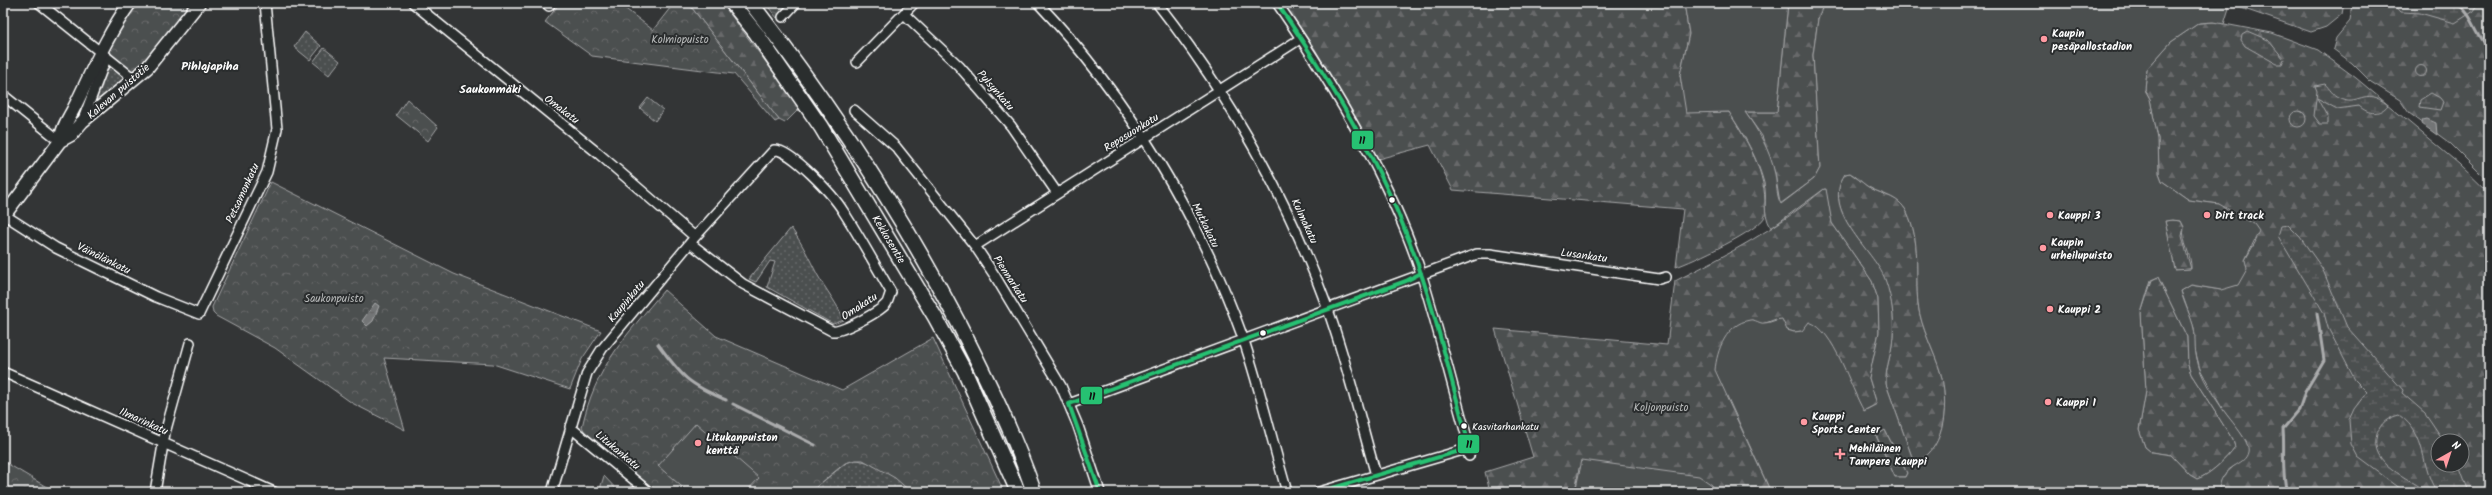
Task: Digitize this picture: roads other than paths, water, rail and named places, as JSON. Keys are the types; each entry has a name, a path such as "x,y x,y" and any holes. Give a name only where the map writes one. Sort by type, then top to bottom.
{"highway":[{"name":"Kekkosentie","path":"732,3 821,127 931,310 965,372 1018,492"},
{"name":"Kekkosentie","path":"751,3 803,72 851,142 927,264 995,397 1023,461 1034,492"}],"main road":[{"name":"Kalevan puistotie","path":"4,215 60,140 62,129 73,111 100,50 130,3"},
{"name":"Kalevan puistotie","path":"60,140 71,135 82,122 147,68 200,3"}],"street":[{"path":"39,3 100,50 134,79"},
{"name":"Petsamonkatu","path":"199,314 267,172 277,129 265,3"},
{"name":"Omakatu","path":"413,3 599,154 743,284 832,331 841,331 886,304 891,292 837,202 791,156 779,150 770,154"},
{"path":"783,17 796,3"},
{"path":"857,62 914,3"},
{"name":"Mutkakatu","path":"1038,3 1085,57 1144,138 1165,172 1199,236 1243,339 1287,492"},
{"name":"Kulmakatu","path":"1157,3 1198,59 1244,128 1289,214 1328,309 1376,475"},
{"path":"1277,3 1374,164 1399,217 1421,273 1469,452 1376,475 1320,492"},
{"name":"Pylsynkatu","path":"904,14 959,66 1000,114 1057,192"},
{"name":"Reposuonkatu","path":"975,246 1057,192 1300,39"},
{"name":"Kalevan puistotie","path":"82,122 104,64 100,50"},
{"path":"3,95 60,140"},
{"name":"Piennarkatu","path":"854,110 896,147 975,246 1047,359 1069,404 1100,492"},
{"name":"Kaupinkatu","path":"552,492 587,373 602,349 693,240 770,154"},
{"name":"Väinölänkatu","path":"4,215 56,248 156,297 199,314"},
{"name":"Lusankatu","path":"1069,404 1470,256 1490,254 1659,279 1666,277"},
{"path":"155,492 163,443 190,344"},
{"name":"Ilmarinkatu","path":"3,372 274,492"},
{"name":"Litukankatu","path":"570,427 649,492"}],"water":[{"path":"2427,119 2436,123 2437,135 2422,124 2423,120"},
{"path":"375,303 379,306 373,321 367,326 362,321"}],"waterway":[{"path":"2456,3 2467,13 2480,37 2489,48"},
{"path":"2287,492 2284,469 2283,429 2299,410 2305,392 2324,360 2317,313"},
{"path":"658,344 680,372 694,384 726,400"},
{"path":"733,404 815,445"}],"place":[{"name":"Kaupin pesäpallostadion","path":"2044,39"},
{"name":"Kauppi 3","path":"2050,215"},
{"name":"Dirt track","path":"2207,215"},
{"name":"Kaupin urheilupuisto","path":"2043,248"},
{"name":"Kauppi 2","path":"2050,309"},
{"name":"Kauppi 1","path":"2048,402"},
{"name":"Kauppi Sports Center","path":"1804,422"},
{"name":"Kasvitarhankatu","path":"1464,426"},
{"name":"Litukanpuiston kenttä","path":"698,443"},
{"name":"Mehiläinen Tampere Kauppi","path":"1840,454"}],"district":[{"name":"Pihlajapiha","path":"210,66"},
{"name":"Saukonmäki","path":"490,89"}],"park label":[{"name":"Kolmiopuisto","path":"680,39"},
{"name":"Saukonpuisto","path":"334,298"},
{"name":"Koljonpuisto","path":"1661,407"}]}
